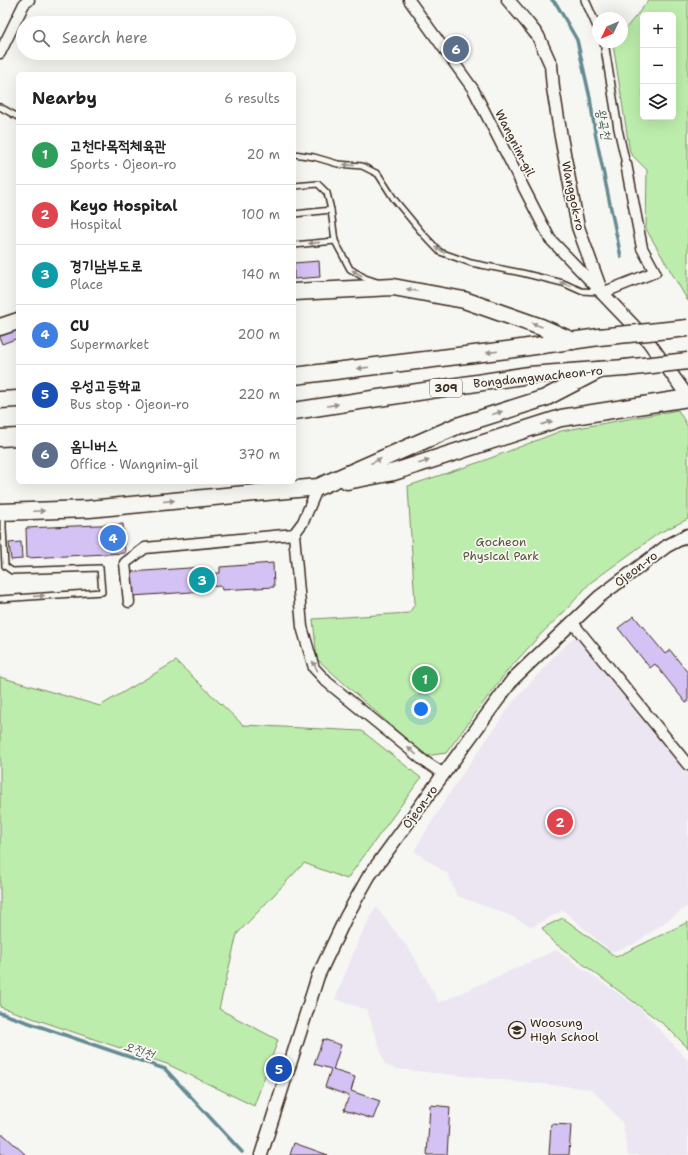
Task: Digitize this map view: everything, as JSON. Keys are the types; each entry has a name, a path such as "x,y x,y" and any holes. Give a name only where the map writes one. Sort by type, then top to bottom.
{"highway":[{"path":"296,292 393,287 464,300 541,327 572,341"},
{"path":"0,327 16,322"},
{"path":"296,376 507,350 599,337 688,328"},
{"name":"Bongdamgwacheon-ro","path":"296,411 529,375 625,368 688,361"},
{"path":"318,487 457,426 545,398 600,370"},
{"path":"2,512 89,509 318,487 394,472 561,418 688,397"},
{"path":"0,400 16,399"},
{"path":"0,438 16,437"}],"street":[{"path":"18,16 24,4 29,0"},
{"name":"Wangnim-gil","path":"409,0 473,89 550,239 602,293"},
{"name":"Wanggok-ro","path":"508,0 538,36 551,65 561,137 578,227 602,293 648,341 688,397"},
{"path":"585,0 592,16"},
{"path":"0,53 16,20"},
{"path":"602,293 655,272 642,248 618,129 605,48"},
{"path":"318,487 303,522 294,534 302,627 314,668 333,687 424,761 444,774"},
{"path":"129,602 125,563 145,548 294,534"},
{"name":"Ojeon-ro","path":"261,1155 318,976 346,917 369,876 514,679 605,592 667,546 688,535"},
{"path":"572,622 688,765"}],"lane":[{"path":"0,108 16,116"},
{"path":"296,154 314,157 338,164 362,166 378,174 394,199 440,252 471,263 563,283 581,291 602,293"},
{"path":"296,186 318,184 327,193 335,241 350,269 365,278 393,287"},
{"path":"296,214 331,210"},
{"path":"296,245 335,241"},
{"path":"0,599 102,592 100,568 12,571 5,566 2,512"}],"shaded area":[{"path":"577,635 688,771 688,906 634,944 611,952 563,910 532,927 509,915 457,896 448,874 414,851 450,792 513,702 558,652"},
{"name":"Woosung High School","path":"376,907 412,953 439,1003 556,950 642,1010 688,1061 688,1155 628,1155 622,1122 592,1089 396,1069 385,1065 367,1010 335,999 360,937"}],"green space":[{"path":"649,0 688,0 688,301 646,229 647,170 630,153 614,48 628,48 628,26"},
{"name":"Gocheon Physical Park","path":"678,410 688,427 688,519 659,533 590,583 507,671 446,753 425,756 317,659 313,619 409,613 415,604 408,486 483,461 561,431"},
{"path":"176,661 243,725 362,731 421,778 347,879 304,863 237,934 219,1009 278,1040 254,1106 167,1064 0,1007 0,677 100,706"},
{"path":"563,918 616,957 688,922 688,1048 666,1026 552,941 542,928"}],"building":[{"path":"319,261 320,277 296,279 296,263"},
{"path":"16,313 16,339 2,344 0,339 0,318"},
{"path":"123,524 125,553 27,558 26,528"},
{"path":"21,542 22,559 11,560 9,543"},
{"path":"273,563 274,587 222,590 221,586 206,587 206,591 132,596 130,572 204,567 204,574 220,573 220,567"},
{"path":"634,616 665,654 670,650 688,673 688,702 686,703 655,664 650,668 618,628"},
{"path":"323,1039 341,1045 333,1070 355,1077 351,1091 380,1101 373,1119 344,1110 349,1096 325,1087 331,1069 314,1064"},
{"path":"430,1105 450,1107 447,1155 427,1155"},
{"path":"551,1124 571,1125 569,1155 549,1155"},
{"path":"0,1135 4,1135 26,1155 0,1155"},
{"path":"294,1143 328,1155 290,1155"}],"waterway":[{"name":"왕곡천","path":"552,0 557,5 577,40 590,98 595,132 621,257"},
{"name":"오전천","path":"0,1013 165,1069 242,1152"}],"place":[{"name":"옴니버스","path":"456,49"},
{"name":"CU","path":"113,538"},
{"name":"경기남부도로","path":"202,580"},
{"name":"고천다목적체육관","path":"425,679"},
{"name":"Keyo Hospital","path":"560,822"},
{"name":"Woosung High School","path":"517,1030"},
{"name":"우성고등학교","path":"279,1069"}]}
